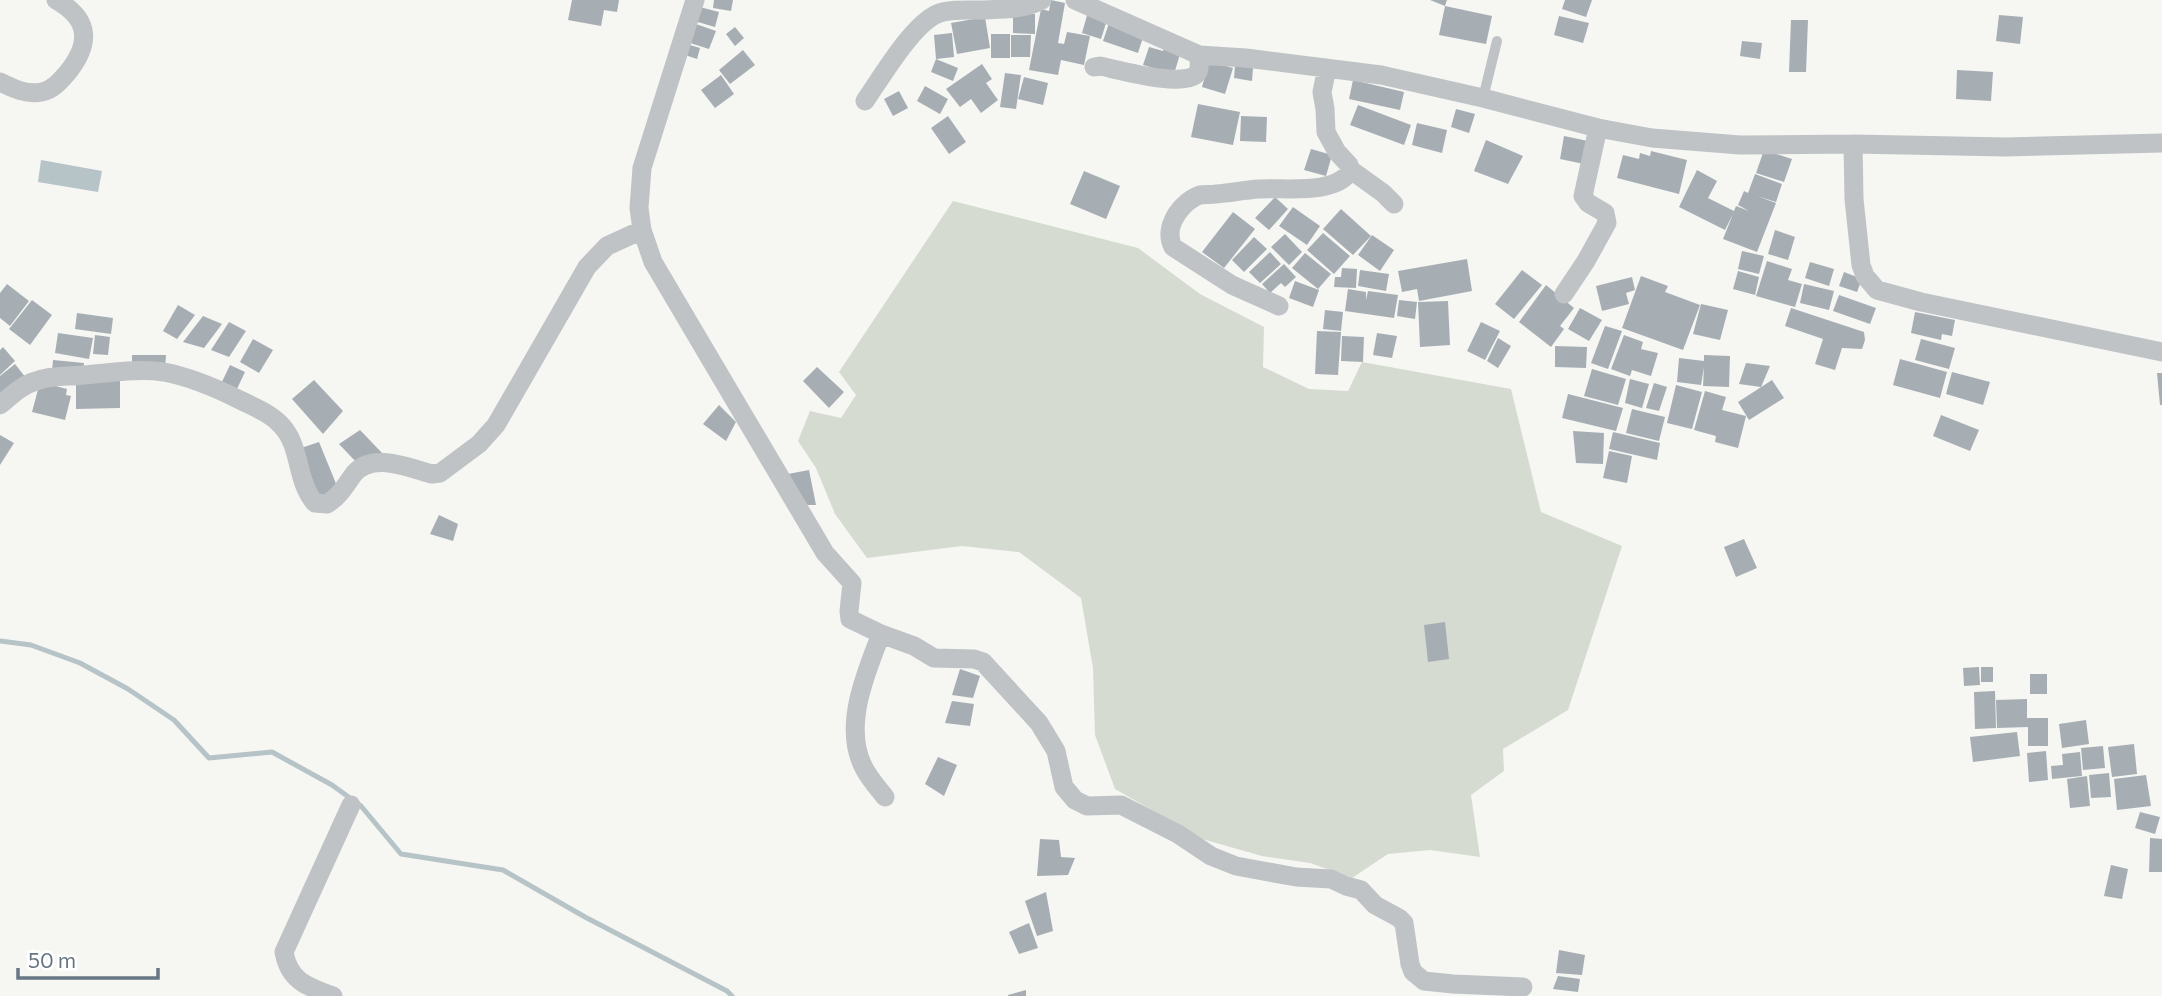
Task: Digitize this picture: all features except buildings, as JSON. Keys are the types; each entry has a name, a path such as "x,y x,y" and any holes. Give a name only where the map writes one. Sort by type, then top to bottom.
{"street":[{"path":"0,82 23,92 48,90 65,75 78,57 84,40 80,21 56,0"},
{"path":"695,0 642,168 639,208 642,230 653,262 825,553 852,583 850,619 914,646 934,658 974,659 983,662 1039,723 1056,751 1064,787 1075,800 1087,806 1121,805 1178,834 1211,856 1236,866 1296,877 1331,879 1361,890 1375,905 1404,923 1410,964 1413,972 1424,981 1523,987"},
{"path":"865,101 909,38 935,15 950,11 1024,7 1042,0"},
{"path":"1075,0 1199,55 1247,58 1381,75 1598,128 1652,138 1740,145 2006,147 2162,143"},
{"path":"1094,67 1163,79 1180,79 1197,74 1199,55"},
{"path":"1327,68 1322,92 1326,132 1351,170 1394,204"},
{"path":"1564,294 1608,223 1605,213 1588,203 1583,196 1598,128"},
{"path":"1853,144 1854,199 1861,265 1865,276 1877,290 1922,302 2162,352"},
{"path":"1279,306 1232,285 1173,247 1170,236 1176,215 1190,200 1200,195 1324,186 1347,177 1351,170"},
{"path":"0,405 29,383 49,378 141,371 164,372 194,380 234,397 276,420 289,435 300,478 307,493 315,503 327,505 340,495 355,472 369,465 396,464 432,474 440,473 479,444 496,425 587,267 607,246 642,230"},
{"path":"881,634 857,706 856,723 861,764 885,797"},
{"path":"333,996 308,987 292,975 286,965 284,953 351,806"}],"lane":[{"path":"1483,98 1497,41"}],"shaded area":[{"path":"41,160 102,171 98,192 38,182"},
{"path":"953,201 1138,248 1200,294 1264,327 1263,367 1309,389 1348,391 1362,362 1511,389 1541,512 1622,546 1568,710 1503,749 1504,771 1471,795 1480,857 1430,850 1388,854 1352,878 1310,863 1262,856 1202,839 1115,789 1095,735 1093,668 1081,598 1019,552 962,546 867,558 835,514 816,468 798,441 810,411 841,418 856,395 839,372"}],"waterway":[{"path":"0,641 31,645 80,663 128,689 174,720 209,758 272,752 332,785 361,806 401,854 503,870 732,996"}]}
